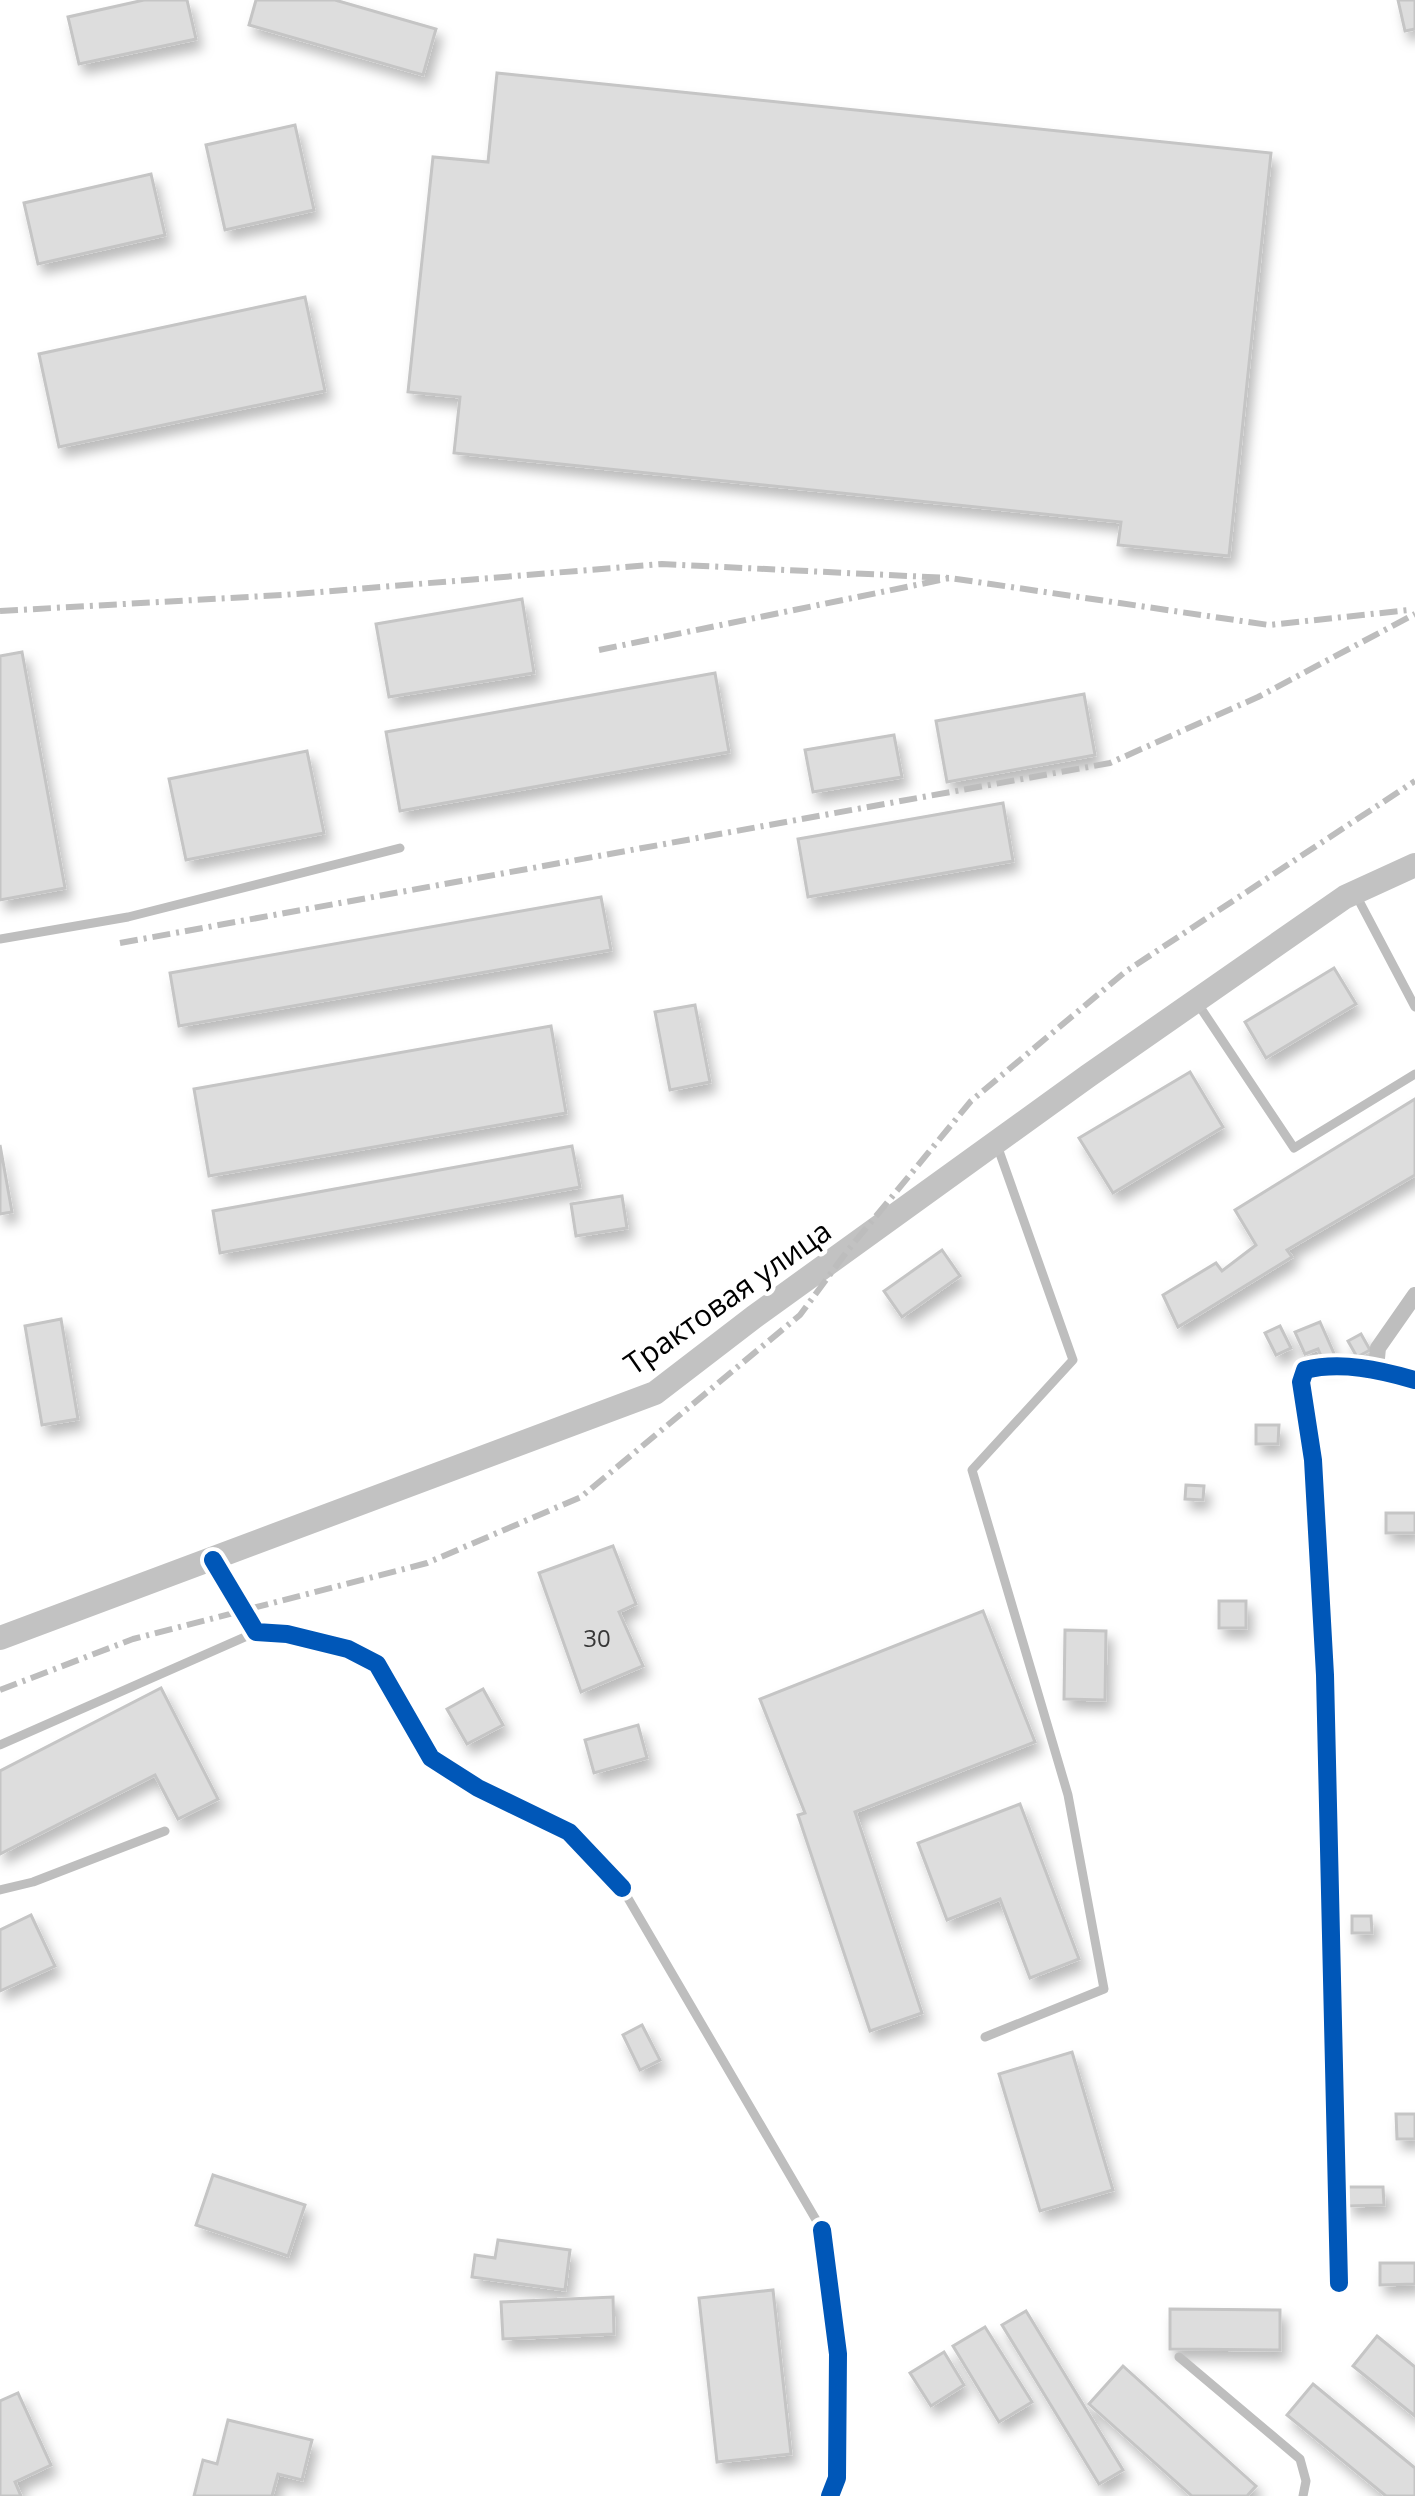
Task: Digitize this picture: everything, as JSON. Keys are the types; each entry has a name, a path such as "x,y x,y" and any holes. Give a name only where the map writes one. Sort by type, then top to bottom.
{"main road":[{"name":"Трактовая улица","path":"0,1638 656,1394 1196,1000 1355,892 1415,865"}],"street":[{"path":"1376,1368 1378,1348 1415,1294"},
{"path":"1339,2283 1325,1675 1313,1460 1301,1382 1305,1370 1316,1367 1376,1368 1415,1380"},
{"path":"213,1560 256,1632 287,1634 348,1649 377,1664 431,1758 478,1788 569,1832 622,1888"},
{"path":"822,2230 838,2354 837,2478 830,2496"}],"lane":[{"path":"0,939 128,917 400,848"},
{"path":"1355,892 1415,1007"},
{"path":"1196,1000 1294,1148 1415,1074"},
{"path":"985,2037 1104,1989 1068,1795 972,1470 1073,1360 996,1143"},
{"path":"0,1745 256,1632"},
{"path":"0,1890 165,1832"},
{"path":"622,1888 822,2230"},
{"path":"1179,2357 1300,2459 1306,2481 1303,2496"}],"building":[{"path":"144,0 187,0 196,39 79,64 68,17"},
{"path":"256,0 335,0 436,29 423,75 249,25"},
{"path":"1398,0 1415,0 1415,29 1405,31"},
{"path":"497,73 1271,153 1229,556 1118,545 1121,522 454,453 460,397 408,392 433,157 488,162"},
{"path":"295,125 314,210 225,230 206,145"},
{"path":"151,174 165,235 38,264 24,203"},
{"path":"305,297 325,391 59,447 39,354"},
{"path":"522,599 534,673 389,697 376,624"},
{"path":"22,652 65,888 0,900 0,656"},
{"path":"715,673 729,752 400,811 386,732"},
{"path":"1084,694 1095,755 947,782 936,721"},
{"path":"894,735 902,777 813,792 805,750"},
{"path":"307,751 324,833 186,860 169,779"},
{"path":"1003,803 1013,861 808,897 798,839"},
{"path":"601,897 611,950 179,1026 170,973"},
{"path":"1334,968 1356,1004 1266,1058 1245,1022"},
{"path":"695,1005 710,1082 670,1090 655,1012"},
{"path":"551,1026 566,1113 209,1176 194,1089"},
{"path":"1190,1072 1223,1127 1113,1193 1079,1138"},
{"path":"1415,1099 1415,1175 1287,1250 1292,1257 1178,1327 1163,1295 1216,1263 1222,1271 1256,1245 1235,1210"},
{"path":"0,1145 12,1212 0,1214"},
{"path":"572,1146 580,1187 220,1253 213,1211"},
{"path":"622,1196 627,1228 576,1236 571,1204"},
{"path":"942,1250 960,1276 902,1317 884,1291"},
{"path":"61,1319 78,1419 42,1425 25,1326"},
{"path":"1320,1322 1336,1358 1324,1363 1318,1349 1305,1354 1295,1332"},
{"path":"1280,1326 1291,1348 1276,1355 1265,1333"},
{"path":"1361,1334 1370,1350 1357,1357 1348,1341"},
{"path":"1256,1425 1279,1425 1278,1444 1256,1444"},
{"path":"1186,1485 1204,1486 1203,1500 1185,1499"},
{"path":"1386,1513 1415,1513 1415,1533 1386,1533"},
{"path":"613,1546 636,1604 619,1612 643,1666 581,1692 539,1573"},
{"path":"1219,1601 1246,1601 1246,1628 1219,1628"},
{"path":"983,1611 1035,1742 855,1812 922,2013 870,2031 798,1815 805,1813 760,1699"},
{"path":"1065,1630 1106,1631 1105,1700 1064,1699"},
{"path":"161,1688 218,1799 178,1819 155,1775 0,1854 0,1771"},
{"path":"483,1689 503,1725 467,1744 447,1709"},
{"path":"638,1725 647,1758 594,1773 585,1740"},
{"path":"1020,1804 1079,1959 1030,1978 1000,1899 947,1920 918,1843"},
{"path":"31,1915 55,1966 0,1991 0,1930"},
{"path":"1352,1916 1371,1916 1372,1933 1352,1933"},
{"path":"642,2025 660,2060 640,2070 623,2035"},
{"path":"1072,2052 1113,2190 1040,2211 999,2074"},
{"path":"1396,2114 1415,2114 1415,2139 1397,2139"},
{"path":"213,2175 305,2205 288,2256 196,2225"},
{"path":"1348,2187 1383,2187 1384,2205 1348,2206"},
{"path":"498,2240 570,2250 565,2290 472,2277 475,2255 495,2258"},
{"path":"1380,2263 1415,2263 1415,2284 1380,2285"},
{"path":"773,2290 791,2454 717,2462 699,2298"},
{"path":"613,2297 614,2334 503,2339 501,2302"},
{"path":"1170,2309 1280,2310 1280,2350 1170,2349"},
{"path":"1026,2311 1123,2470 1099,2484 1002,2325"},
{"path":"985,2327 1032,2402 999,2422 953,2346"},
{"path":"1377,2336 1415,2367 1415,2416 1353,2366"},
{"path":"944,2352 964,2385 931,2406 910,2373"},
{"path":"1123,2366 1256,2486 1247,2496 1192,2496 1089,2404"},
{"path":"1313,2384 1415,2468 1415,2496 1386,2496 1287,2415"},
{"path":"18,2393 51,2465 15,2482 21,2496 0,2496 0,2401"},
{"path":"228,2420 312,2440 302,2480 278,2474 272,2496 194,2496 203,2460 217,2464"}],"railway":[{"path":"0,611 283,595 662,564 950,578"},
{"path":"599,650 950,578 1269,625 1409,610"},
{"path":"120,943 1110,763 1258,697 1415,614"},
{"path":"0,1690 133,1639 427,1563 581,1497 800,1315 971,1101 1125,972 1415,781"}],"cycle path":[{"path":"1339,2283 1325,1675 1313,1460 1301,1382 1305,1370 1332,1366 1415,1380"},
{"path":"213,1560 256,1632 287,1634 348,1649 377,1664 431,1758 478,1788 569,1832 622,1888"},
{"path":"822,2230 838,2354 837,2478 830,2496"}]}
